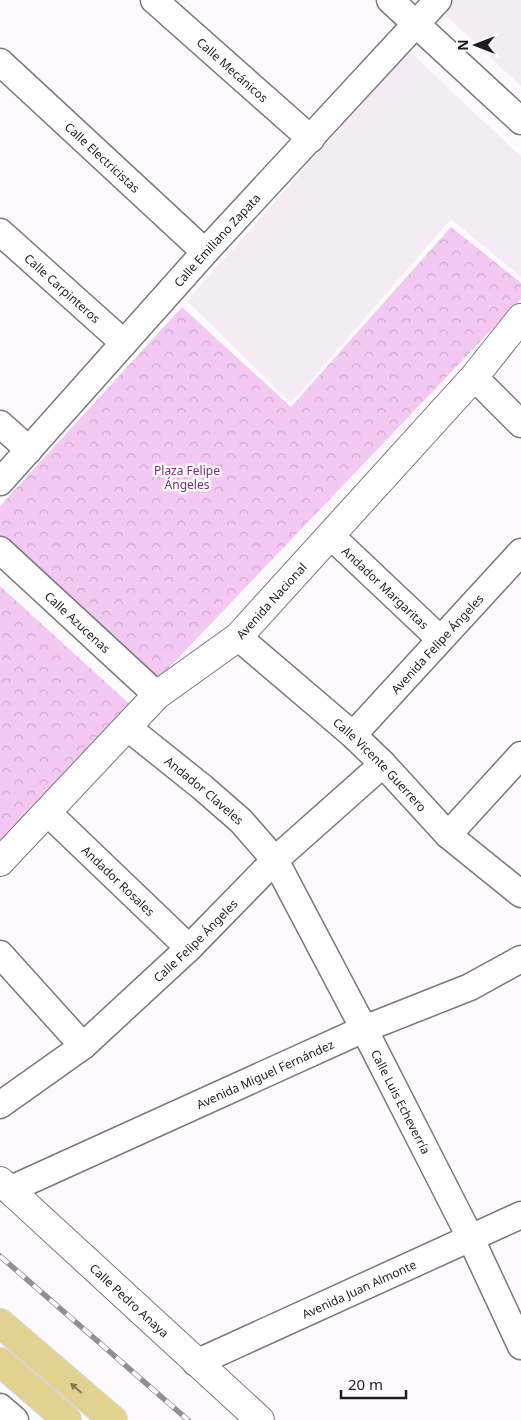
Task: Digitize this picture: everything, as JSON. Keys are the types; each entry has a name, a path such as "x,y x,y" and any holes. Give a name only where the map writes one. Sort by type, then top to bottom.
{"main road":[{"path":"0,1323 113,1420"},
{"path":"0,1362 67,1420"}],"street":[{"name":"Calle Mecánicos","path":"154,0 311,139"},
{"path":"390,0 521,121"},
{"name":"Calle Emiliano Zapata","path":"0,482 205,252 438,0"},
{"name":"Calle Electricistas","path":"0,62 205,252"},
{"name":"Calle Carpinteros","path":"0,232 124,343"},
{"name":"Avenida Nacional","path":"0,862 157,695 238,637 474,377 521,318"},
{"path":"474,377 521,424"},
{"path":"0,424 29,450"},
{"name":"Andador Margaritas","path":"331,536 440,639"},
{"name":"Calle Azucenas","path":"0,550 157,695"},
{"name":"Avenida Felipe Ángeles","path":"353,735 521,552"},
{"name":"Calle Vicente Guerrero","path":"238,637 353,735 383,764 448,835 521,894"},
{"name":"Andador Claveles","path":"127,727 202,786 234,816 275,860"},
{"path":"448,835 521,755"},
{"name":"Calle Felipe Ángeles","path":"0,1106 83,1046 189,948 275,860 383,764"},
{"name":"Andador Rosales","path":"47,812 189,948"},
{"name":"Calle Luis Echeverría","path":"275,860 471,1238 521,1346"},
{"path":"0,954 83,1046"},
{"name":"Avenida Miguel Fernández","path":"4,1186 364,1029 470,987 521,959"},
{"name":"Calle Pedro Anaya","path":"4,1186 260,1420"},
{"name":"Avenida Juan Almonte","path":"196,1363 521,1215"},
{"path":"0,1407 15,1420"}],"shaded area":[{"path":"446,0 521,0 521,86 438,8"},
{"path":"409,51 521,157 521,277 451,219 291,403 187,301"}],"green space":[{"name":"Plaza Felipe Ángeles","path":"451,227 521,283 521,299 159,678 0,538 0,506 182,307 291,407"},
{"path":"0,586 134,708 0,848"}],"railway":[{"path":"0,1256 188,1420"}]}
